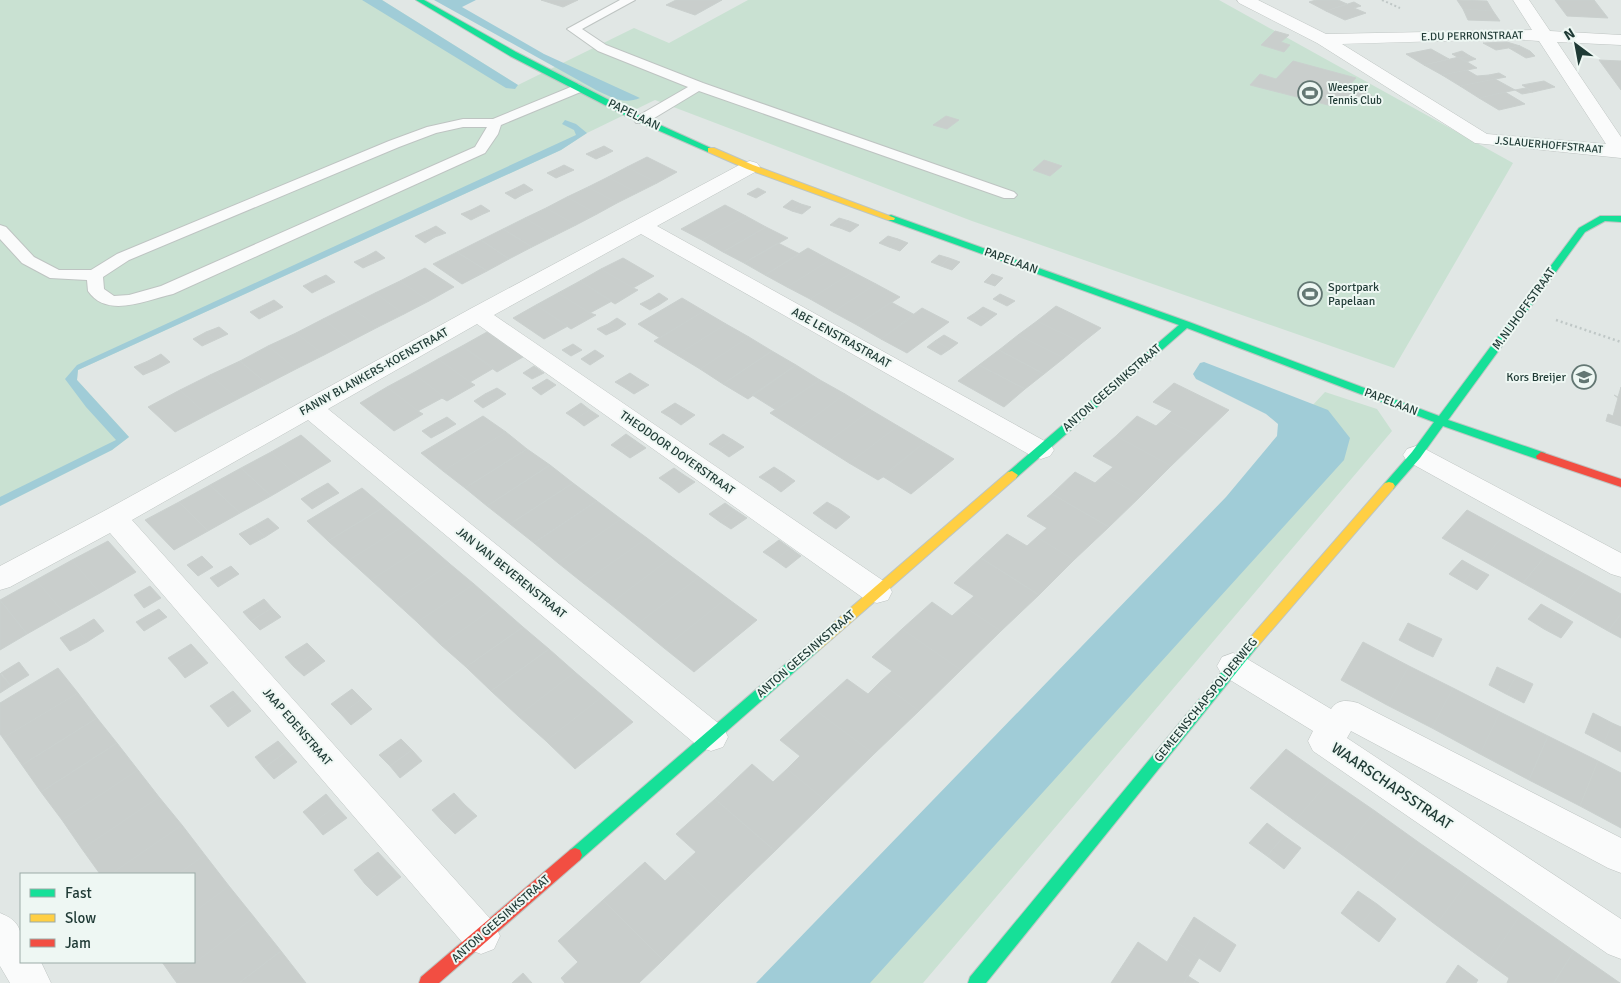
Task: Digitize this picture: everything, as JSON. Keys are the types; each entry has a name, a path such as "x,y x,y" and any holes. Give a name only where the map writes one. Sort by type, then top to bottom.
{"street":[{"name":"PAPELAAN","path":"418,0 513,54 641,120 750,167 1186,324 1442,421 1621,483"},
{"name":"J.SLAUERHOFFSTRAAT","path":"1245,0 1323,39 1482,139 1621,152"},
{"path":"1520,0 1621,152"},
{"name":"E.DU PERRONSTRAAT","path":"1323,39 1512,34 1621,40"},
{"name":"FANNY BLANKERS-KOENSTRAAT","path":"0,579 114,518 478,314 750,167"},
{"name":"M.NIJHOFFSTRAAT","path":"1442,421 1582,230 1603,218 1621,219"},
{"name":"ABE LENSTRASTRAAT","path":"642,226 1041,450"},
{"name":"THEODOOR DOYERSTRAAT","path":"478,314 877,592"},
{"name":"ANTON GEESINKSTRAAT","path":"427,983 1186,324"},
{"name":"JAN VAN BEVERENSTRAAT","path":"310,408 712,737"},
{"name":"GEMEENSCHAPSPOLDERWEG","path":"978,982 1233,666 1416,455 1442,421"},
{"path":"1416,455 1621,566"},
{"name":"JAAP EDENSTRAAT","path":"114,518 481,936"},
{"path":"1233,666 1335,728"},
{"name":"WAARSCHAPSSTRAAT","path":"1621,856 1346,713 1325,741 1621,941"},
{"path":"0,931 32,983"}],"lane":[{"path":"629,0 574,29 602,48 698,86 1009,195"},
{"path":"641,120 698,86"},
{"path":"0,230 28,260 56,275 95,275 123,257 394,144 432,130 463,123 495,123 578,88"},
{"path":"95,275 96,291 110,301 129,300 168,290 480,150 491,134 495,123"}],"path":[{"path":"1524,309 1621,342"}],"green space":[{"name":"Sportpark Papelaan","path":"0,0 382,0 518,85 634,28 669,43 748,0 1219,0 1513,163 1394,368 972,221 655,100 587,133 561,150 78,370 77,380 129,437 112,450 0,506"},
{"path":"1325,392 1377,409 1392,431 923,983 838,983 1233,490"}],"water":[{"path":"362,0 382,0 518,85 515,89 506,88"},
{"path":"434,0 476,0 462,7 544,54 640,98 628,101 617,99 596,90"},
{"path":"565,120 576,124 587,133 561,150 78,370 77,380 129,437 112,450 0,506 0,497 116,440 86,407 65,379 77,365 576,135 574,130 562,124"},
{"path":"1204,362 1328,410 1350,438 1344,460 870,983 756,983 1226,497 1277,436 1278,424 1266,414 1196,379 1193,374 1200,363"}],"building":[{"path":"541,0 578,0 563,7"},
{"path":"676,0 722,0 695,15 666,5"},
{"path":"1316,0 1338,0 1347,4 1326,11 1309,2"},
{"path":"1457,0 1487,1 1493,11 1463,9"},
{"path":"1555,0 1594,0 1608,18 1567,16"},
{"path":"1354,2 1361,6 1354,8 1366,13 1345,20 1326,11"},
{"path":"1463,9 1493,11 1500,21 1468,20"},
{"path":"1275,31 1289,35 1281,42 1290,45 1284,52 1261,45"},
{"path":"1507,42 1520,46 1496,50 1483,43"},
{"path":"1520,46 1535,56 1526,58 1509,48"},
{"path":"1431,49 1449,59 1424,65 1406,54"},
{"path":"1462,51 1470,56 1459,58 1452,54"},
{"path":"1470,56 1476,59 1466,62 1459,58"},
{"path":"1459,57 1477,68 1442,75 1424,65"},
{"path":"1599,60 1621,61 1621,90"},
{"path":"1293,61 1356,78 1347,88 1372,95 1365,104 1340,97 1332,106 1250,85 1260,74 1276,79"},
{"path":"1467,70 1477,76 1489,75 1495,79 1460,86 1442,75"},
{"path":"1499,73 1506,77 1495,79 1489,75"},
{"path":"1495,79 1515,90 1479,98 1460,86"},
{"path":"1544,81 1555,87 1533,92 1522,85"},
{"path":"1526,88 1533,92 1522,94 1515,90"},
{"path":"1505,92 1525,104 1499,110 1479,98"},
{"path":"946,116 959,120 947,129 933,125"},
{"path":"604,146 613,151 605,155 595,150"},
{"path":"595,150 605,155 596,159 586,154"},
{"path":"647,157 677,172 657,183 627,167"},
{"path":"1044,160 1062,166 1050,176 1033,170"},
{"path":"564,165 574,170 565,174 556,169"},
{"path":"627,167 657,183 637,193 608,177"},
{"path":"556,169 565,174 556,178 547,173"},
{"path":"608,177 637,193 617,203 588,187"},
{"path":"524,184 533,190 524,194 514,189"},
{"path":"588,187 617,203 597,214 567,197"},
{"path":"758,188 766,192 756,198 747,194"},
{"path":"514,189 524,194 515,199 505,193"},
{"path":"567,197 597,214 576,225 546,208"},
{"path":"792,200 801,204 792,211 783,207"},
{"path":"801,204 811,207 802,214 792,211"},
{"path":"481,205 490,211 481,215 471,210"},
{"path":"725,205 746,216 702,240 681,229"},
{"path":"546,208 576,225 554,236 525,218"},
{"path":"471,210 481,215 471,220 461,214"},
{"path":"746,216 766,227 723,252 702,240"},
{"path":"525,218 554,236 532,247 503,229"},
{"path":"839,218 849,221 840,228 830,225"},
{"path":"849,221 859,225 850,232 840,228"},
{"path":"436,226 446,233 435,237 426,231"},
{"path":"766,227 788,238 744,263 723,252"},
{"path":"503,229 532,247 509,259 481,240"},
{"path":"426,231 435,237 425,243 415,236"},
{"path":"888,236 898,239 889,247 879,243"},
{"path":"898,239 908,243 900,251 889,247"},
{"path":"481,240 509,259 487,271 457,252"},
{"path":"778,243 800,254 765,275 744,263"},
{"path":"808,248 830,260 787,287 765,275"},
{"path":"376,251 385,258 374,263 365,257"},
{"path":"457,252 487,271 462,284 433,264"},
{"path":"939,255 949,258 941,266 931,262"},
{"path":"365,257 374,263 363,268 354,262"},
{"path":"623,258 654,276 633,288 601,269"},
{"path":"949,258 960,262 952,270 941,266"},
{"path":"830,260 853,272 810,299 787,287"},
{"path":"425,268 454,287 429,301 400,281"},
{"path":"601,269 638,290 615,304 580,281"},
{"path":"853,272 876,284 833,312 810,299"},
{"path":"992,274 1003,278 995,286 984,282"},
{"path":"326,275 335,282 324,287 315,280"},
{"path":"315,280 324,287 312,293 303,286"},
{"path":"400,281 429,301 404,314 375,293"},
{"path":"580,281 612,301 590,313 558,293"},
{"path":"876,284 900,297 857,325 833,312"},
{"path":"375,293 404,314 378,327 349,306"},
{"path":"558,293 596,315 571,329 536,305"},
{"path":"659,293 668,299 659,305 650,299"},
{"path":"1000,294 1015,301 1007,306 993,299"},
{"path":"682,298 704,311 660,338 638,324"},
{"path":"650,299 659,305 650,310 640,304"},
{"path":"274,300 283,307 271,313 262,306"},
{"path":"891,302 915,315 881,339 857,325"},
{"path":"536,305 568,326 544,339 513,318"},
{"path":"262,306 271,313 259,319 250,312"},
{"path":"349,306 378,327 351,341 323,319"},
{"path":"1056,306 1101,328 1082,343 1037,321"},
{"path":"983,307 997,314 989,320 975,313"},
{"path":"922,308 949,322 907,353 881,339"},
{"path":"704,311 726,324 677,355 654,341"},
{"path":"975,313 989,320 981,326 967,318"},
{"path":"617,318 626,324 617,330 608,324"},
{"path":"323,319 351,341 324,355 296,333"},
{"path":"1037,321 1082,343 1064,358 1018,335"},
{"path":"608,324 617,330 606,335 597,329"},
{"path":"726,324 749,337 700,369 677,355"},
{"path":"219,327 228,334 215,340 206,332"},
{"path":"206,332 215,340 202,346 193,339"},
{"path":"487,332 523,357 497,372 462,346"},
{"path":"296,333 324,355 296,369 268,346"},
{"path":"944,335 958,343 950,349 935,341"},
{"path":"1018,335 1064,358 1044,374 999,350"},
{"path":"749,337 772,351 723,384 700,369"},
{"path":"935,341 950,349 941,355 927,347"},
{"path":"573,344 582,350 571,356 562,350"},
{"path":"268,346 296,369 267,384 240,361"},
{"path":"462,346 494,368 470,382 438,359"},
{"path":"595,350 604,356 590,365 581,359"},
{"path":"999,350 1044,374 1025,389 979,365"},
{"path":"772,351 796,365 748,399 723,384"},
{"path":"161,354 170,362 157,369 148,361"},
{"path":"438,359 475,385 447,401 442,398 444,397 413,373"},
{"path":"148,361 157,369 143,375 134,367"},
{"path":"240,361 267,384 238,399 210,375"},
{"path":"796,365 820,380 776,410 752,395"},
{"path":"979,365 1025,389 1004,407 958,381"},
{"path":"534,366 544,373 532,379 523,373"},
{"path":"413,373 444,397 418,411 387,387"},
{"path":"630,373 639,379 625,388 615,382"},
{"path":"210,375 238,399 207,415 180,390"},
{"path":"547,379 556,385 541,395 532,388"},
{"path":"639,379 649,385 634,394 625,388"},
{"path":"820,380 845,394 797,430 770,413"},
{"path":"1174,383 1229,410 1201,437 1164,419 1172,411 1153,402"},
{"path":"387,387 423,414 394,431 360,403"},
{"path":"1621,387 1621,426 1606,421 1608,414 1613,416 1618,398 1614,395 1618,397"},
{"path":"497,388 506,394 495,401 485,394"},
{"path":"180,390 207,415 175,432 148,407"},
{"path":"485,394 495,401 483,408 474,401"},
{"path":"845,394 871,410 822,446 797,430"},
{"path":"581,403 590,410 575,419 566,413"},
{"path":"675,403 685,409 671,418 661,412"},
{"path":"685,409 695,415 681,425 671,418"},
{"path":"590,410 599,416 584,426 575,419"},
{"path":"871,410 898,426 849,463 822,446"},
{"path":"483,416 506,432 443,471 421,453"},
{"path":"1137,416 1156,426 1164,419 1201,437 1171,466 1116,436"},
{"path":"447,417 456,424 444,431 434,424"},
{"path":"434,424 444,431 431,438 422,431"},
{"path":"898,426 925,442 883,477 878,480 849,463"},
{"path":"506,432 527,449 465,488 443,471"},
{"path":"626,434 636,441 620,451 611,445"},
{"path":"723,434 733,440 719,450 709,444"},
{"path":"301,435 331,461 300,479 271,452"},
{"path":"1116,436 1171,466 1141,496 1104,475 1113,467 1093,456"},
{"path":"733,440 744,447 729,457 719,450"},
{"path":"636,441 646,448 630,458 620,451"},
{"path":"925,442 954,459 911,494 882,476"},
{"path":"527,449 550,465 487,506 465,488"},
{"path":"271,452 300,479 271,496 241,468"},
{"path":"550,465 573,483 510,524 487,506"},
{"path":"774,467 785,474 770,484 759,477"},
{"path":"241,468 271,496 240,513 210,485"},
{"path":"674,468 684,475 669,485 659,478"},
{"path":"1075,472 1095,483 1104,475 1141,496 1109,527 1052,494"},
{"path":"785,474 795,481 781,492 770,484"},
{"path":"684,475 695,482 679,493 669,485"},
{"path":"328,483 339,493 325,501 314,491"},
{"path":"573,483 597,501 534,543 510,524"},
{"path":"210,485 240,513 208,531 179,502"},
{"path":"362,488 384,507 328,541 307,521"},
{"path":"314,491 325,501 312,509 301,499"},
{"path":"1052,494 1109,527 1074,560 1037,537 1047,528 1027,516"},
{"path":"597,501 621,519 558,563 534,543"},
{"path":"179,502 208,531 174,550 145,520"},
{"path":"827,502 839,509 824,521 813,513"},
{"path":"725,503 735,510 720,522 709,514"},
{"path":"384,507 405,525 349,560 328,541"},
{"path":"839,509 850,517 836,529 824,521"},
{"path":"735,510 747,518 731,529 720,522"},
{"path":"1467,510 1507,532 1482,560 1442,538"},
{"path":"268,518 279,528 265,537 254,526"},
{"path":"621,519 647,538 583,583 558,563"},
{"path":"405,525 427,544 371,580 349,560"},
{"path":"254,526 265,537 250,545 239,534"},
{"path":"1507,532 1547,554 1523,583 1482,560"},
{"path":"1007,534 1027,546 1037,537 1074,560 1039,595 981,558"},
{"path":"647,538 672,557 610,604 583,583"},
{"path":"779,540 790,548 775,560 763,552"},
{"path":"108,541 136,572 100,593 72,560"},
{"path":"427,544 450,564 394,601 371,580"},
{"path":"790,548 801,556 786,568 775,560"},
{"path":"1547,554 1588,576 1564,606 1523,583"},
{"path":"202,556 213,567 198,576 187,565"},
{"path":"672,557 699,577 636,625 610,604"},
{"path":"981,558 1039,595 1001,631 963,606 974,596 954,583"},
{"path":"72,560 100,593 64,613 36,580"},
{"path":"1462,560 1476,568 1463,582 1449,574"},
{"path":"450,564 474,584 417,622 394,601"},
{"path":"231,566 239,574 218,587 210,578"},
{"path":"1476,568 1489,575 1477,590 1463,582"},
{"path":"1588,576 1621,594 1621,614 1608,631 1564,606"},
{"path":"699,577 727,598 664,648 636,625"},
{"path":"36,580 64,613 27,634 0,600"},
{"path":"474,584 498,605 441,645 417,622"},
{"path":"150,586 161,598 144,608 134,595"},
{"path":"727,598 757,620 694,672 664,648"},
{"path":"264,599 272,608 251,621 243,612"},
{"path":"0,600 27,634 0,650"},
{"path":"932,602 952,616 963,606 1001,631 961,670 902,629"},
{"path":"1541,604 1557,613 1544,629 1528,619"},
{"path":"498,605 523,627 466,667 441,645"},
{"path":"272,608 281,617 260,630 251,621"},
{"path":"159,609 167,617 144,631 136,622"},
{"path":"1557,613 1573,622 1561,638 1544,629"},
{"path":"1621,614 1621,638 1608,631"},
{"path":"94,619 104,631 87,642 77,629"},
{"path":"1408,623 1425,631 1416,649 1399,640"},
{"path":"523,627 549,649 491,691 466,667"},
{"path":"77,629 87,642 70,651 60,638"},
{"path":"902,629 961,670 919,711 880,682 892,671 872,657"},
{"path":"1425,631 1442,639 1433,657 1416,649"},
{"path":"1363,642 1409,666 1387,705 1341,680"},
{"path":"307,643 316,652 294,667 285,657"},
{"path":"191,644 200,654 177,668 168,658"},
{"path":"549,649 575,672 518,716 491,691"},
{"path":"316,652 325,661 304,676 294,667"},
{"path":"200,654 208,663 185,678 177,668"},
{"path":"19,662 29,675 11,686 1,673"},
{"path":"1409,666 1453,688 1432,728 1387,705"},
{"path":"1497,667 1516,676 1506,694 1489,685"},
{"path":"58,668 78,693 3,738 0,734 0,703"},
{"path":"575,672 603,696 546,741 518,716"},
{"path":"0,673 11,686 0,693"},
{"path":"1516,676 1533,684 1524,703 1506,694"},
{"path":"847,679 868,694 880,682 919,711 874,754 814,709"},
{"path":"1453,688 1500,712 1480,754 1432,728"},
{"path":"352,689 362,699 341,714 331,704"},
{"path":"233,691 242,701 219,716 210,706"},
{"path":"78,693 97,718 22,765 3,738"},
{"path":"603,696 633,722 575,769 546,741"},
{"path":"362,699 372,709 351,725 341,714"},
{"path":"242,701 251,711 228,727 219,716"},
{"path":"814,709 874,754 826,801 787,769 800,756 780,740"},
{"path":"1500,712 1548,736 1529,780 1480,754"},
{"path":"1593,713 1612,723 1604,743 1585,733"},
{"path":"97,718 117,743 41,792 22,765"},
{"path":"1612,723 1621,727 1621,752 1604,743"},
{"path":"1548,736 1598,761 1580,806 1529,780"},
{"path":"401,739 412,750 390,766 379,755"},
{"path":"278,741 287,751 264,768 255,757"},
{"path":"117,743 138,770 62,820 41,792"},
{"path":"1286,749 1330,780 1295,821 1250,788"},
{"path":"412,750 422,761 400,778 390,766"},
{"path":"287,751 297,762 274,779 264,768"},
{"path":"1598,761 1621,773 1621,828 1580,806"},
{"path":"752,764 773,782 787,769 826,801 775,851 715,799"},
{"path":"138,770 159,797 82,849 62,820"},
{"path":"1330,780 1375,811 1341,854 1295,821"},
{"path":"454,793 465,805 443,822 432,810"},
{"path":"326,794 336,806 313,823 303,812"},
{"path":"159,797 182,825 112,873 99,873 82,849"},
{"path":"715,799 775,851 721,903 681,866 696,852 676,834"},
{"path":"465,805 477,816 455,834 443,822"},
{"path":"336,806 347,818 323,835 313,823"},
{"path":"1375,811 1421,844 1387,888 1341,854"},
{"path":"1267,823 1284,836 1267,856 1249,843"},
{"path":"182,825 205,855 179,873 112,873"},
{"path":"1284,836 1301,848 1284,869 1267,856"},
{"path":"1421,844 1470,878 1436,925 1387,888"},
{"path":"378,852 389,864 365,884 354,870"},
{"path":"205,855 229,886 195,911 195,873 179,873"},
{"path":"645,862 665,881 681,866 721,903 663,960 603,900"},
{"path":"389,864 401,877 377,896 365,884"},
{"path":"1470,878 1521,914 1488,963 1436,925"},
{"path":"229,886 254,917 195,963 195,911"},
{"path":"1358,891 1377,904 1359,927 1341,913"},
{"path":"603,900 663,960 639,983 565,983 561,978 578,962 558,941"},
{"path":"1377,904 1396,919 1379,942 1359,927"},
{"path":"1521,914 1574,951 1554,983 1507,983 1509,978 1488,963"},
{"path":"254,917 281,951 239,983 177,983 174,979"},
{"path":"1194,917 1215,931 1199,958 1178,943"},
{"path":"1215,931 1236,945 1220,972 1199,958"},
{"path":"1138,942 1167,962 1178,943 1199,958 1184,983 1111,983"},
{"path":"281,951 306,983 239,983"},
{"path":"1574,951 1620,983 1554,983"},
{"path":"163,963 195,963 174,979"},
{"path":"1458,965 1478,980 1476,983 1446,983"},
{"path":"523,973 532,983 512,983"},
{"path":"1188,976 1199,983 1184,983"}],"traffic: fast":[{"path":"419,0 513,54 635,117 711,150"},
{"path":"891,218 1186,324 1441,421 1541,456"},
{"path":"1389,486 1416,455 1582,230 1603,218 1621,219"},
{"path":"1012,475 1186,324"},
{"path":"976,983 1253,643"},
{"path":"575,855 814,647"}],"traffic: slow":[{"path":"711,150 750,167 891,218"},
{"path":"814,647 1012,475"},
{"path":"1253,643 1389,486"}],"traffic: jam":[{"path":"1541,456 1621,483"},
{"path":"427,983 575,855"}],"place":[{"name":"Weesper Tennis Club","path":"1310,93"},
{"name":"Sportpark Papelaan","path":"1310,294"},
{"name":"Kors Breijer","path":"1584,377"}]}
